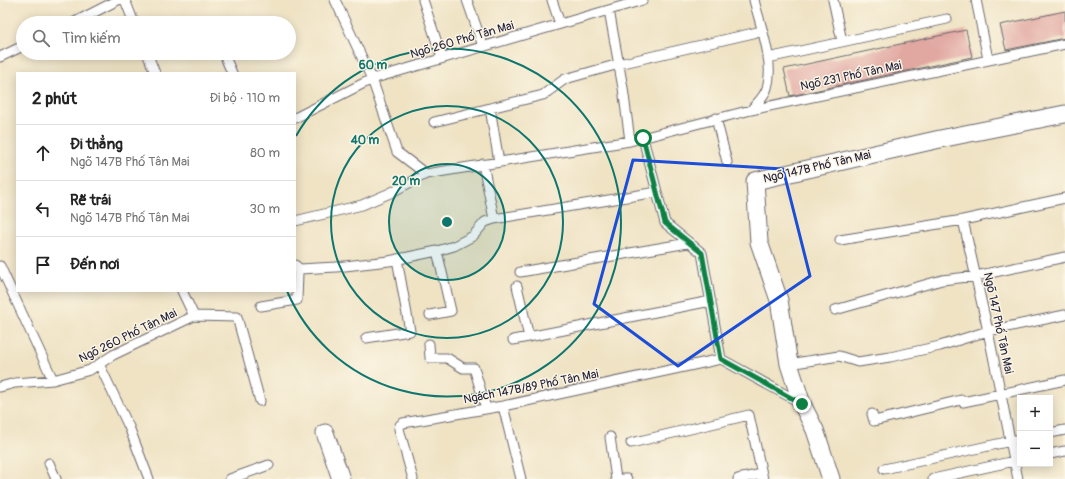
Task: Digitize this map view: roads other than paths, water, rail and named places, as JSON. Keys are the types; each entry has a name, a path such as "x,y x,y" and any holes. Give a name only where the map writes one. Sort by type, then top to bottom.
{"street":[{"name":"Ngõ 147B Phố Tân Mai","path":"831,479 815,430 802,404 788,364 779,300 758,242 755,181 940,139 1065,114"},
{"path":"325,433 341,479"}],"lane":[{"path":"87,16 118,0"},
{"path":"125,0 131,16"},
{"path":"335,0 372,79 397,152 426,174"},
{"path":"423,0 442,58"},
{"path":"467,0 483,46"},
{"path":"552,0 560,24"},
{"name":"Ngõ 260 Phố Tân Mai","path":"296,117 372,79 609,10 621,3 643,0"},
{"path":"751,110 760,100 767,88 769,73 768,58 754,0"},
{"path":"833,0 842,41"},
{"path":"976,0 988,59"},
{"path":"609,10 619,64 630,141"},
{"path":"768,58 842,41 947,20"},
{"path":"434,122 543,95 565,79 619,64 762,32"},
{"name":"Ngõ 231 Phố Tân Mai","path":"296,221 362,205 390,193 426,174 630,141 751,110 1065,44"},
{"path":"0,57 16,49"},
{"path":"150,60 155,72"},
{"path":"226,60 232,72"},
{"path":"490,108 499,162"},
{"path":"716,118 727,162"},
{"path":"643,138 665,223 702,253 721,359 802,404"},
{"path":"483,164 494,219"},
{"path":"261,306 298,300 298,267 336,267 397,259 437,251 454,246 473,236 485,222 494,219 657,192"},
{"path":"840,240 963,220 1065,198"},
{"name":"Ngõ 147 Phố Tân Mai","path":"963,220 988,331 1010,441 1017,460"},
{"path":"520,272 688,243"},
{"path":"430,315 451,311 437,251"},
{"path":"835,310 942,280 976,276 1065,257"},
{"path":"366,338 410,331 397,259"},
{"path":"0,266 53,380"},
{"path":"517,286 529,337"},
{"path":"182,292 194,316 237,317 260,401"},
{"path":"513,340 711,301"},
{"path":"788,364 839,356 858,362 890,357 940,346 988,331 1065,315"},
{"name":"Ngõ 260 Phố Tân Mai","path":"0,387 15,383 53,380 90,370 112,355 194,316"},
{"path":"429,344 430,358 447,358 464,368 474,368 486,408"},
{"name":"Ngách 147B/89 Phố Tân Mai","path":"413,479 400,425 403,423 503,406 721,359"},
{"path":"99,364 129,427 149,479"},
{"path":"872,414 874,421 961,400 964,402 1065,380"},
{"path":"503,406 521,479"},
{"path":"631,442 749,415 762,476 738,479"},
{"path":"1053,432 1065,430"},
{"path":"610,437 616,479"},
{"path":"884,469 1017,440"},
{"name":"Ngõ 147B Phố Tân Mai","path":"820,445 823,479"},
{"path":"1053,453 1065,451"},
{"path":"933,479 1017,460"},
{"path":"49,463 56,479"},
{"path":"230,479 269,465"},
{"name":"Ngõ 147 Phố Tân Mai","path":"1017,467 1018,479"},
{"path":"622,479 628,479"}]}
